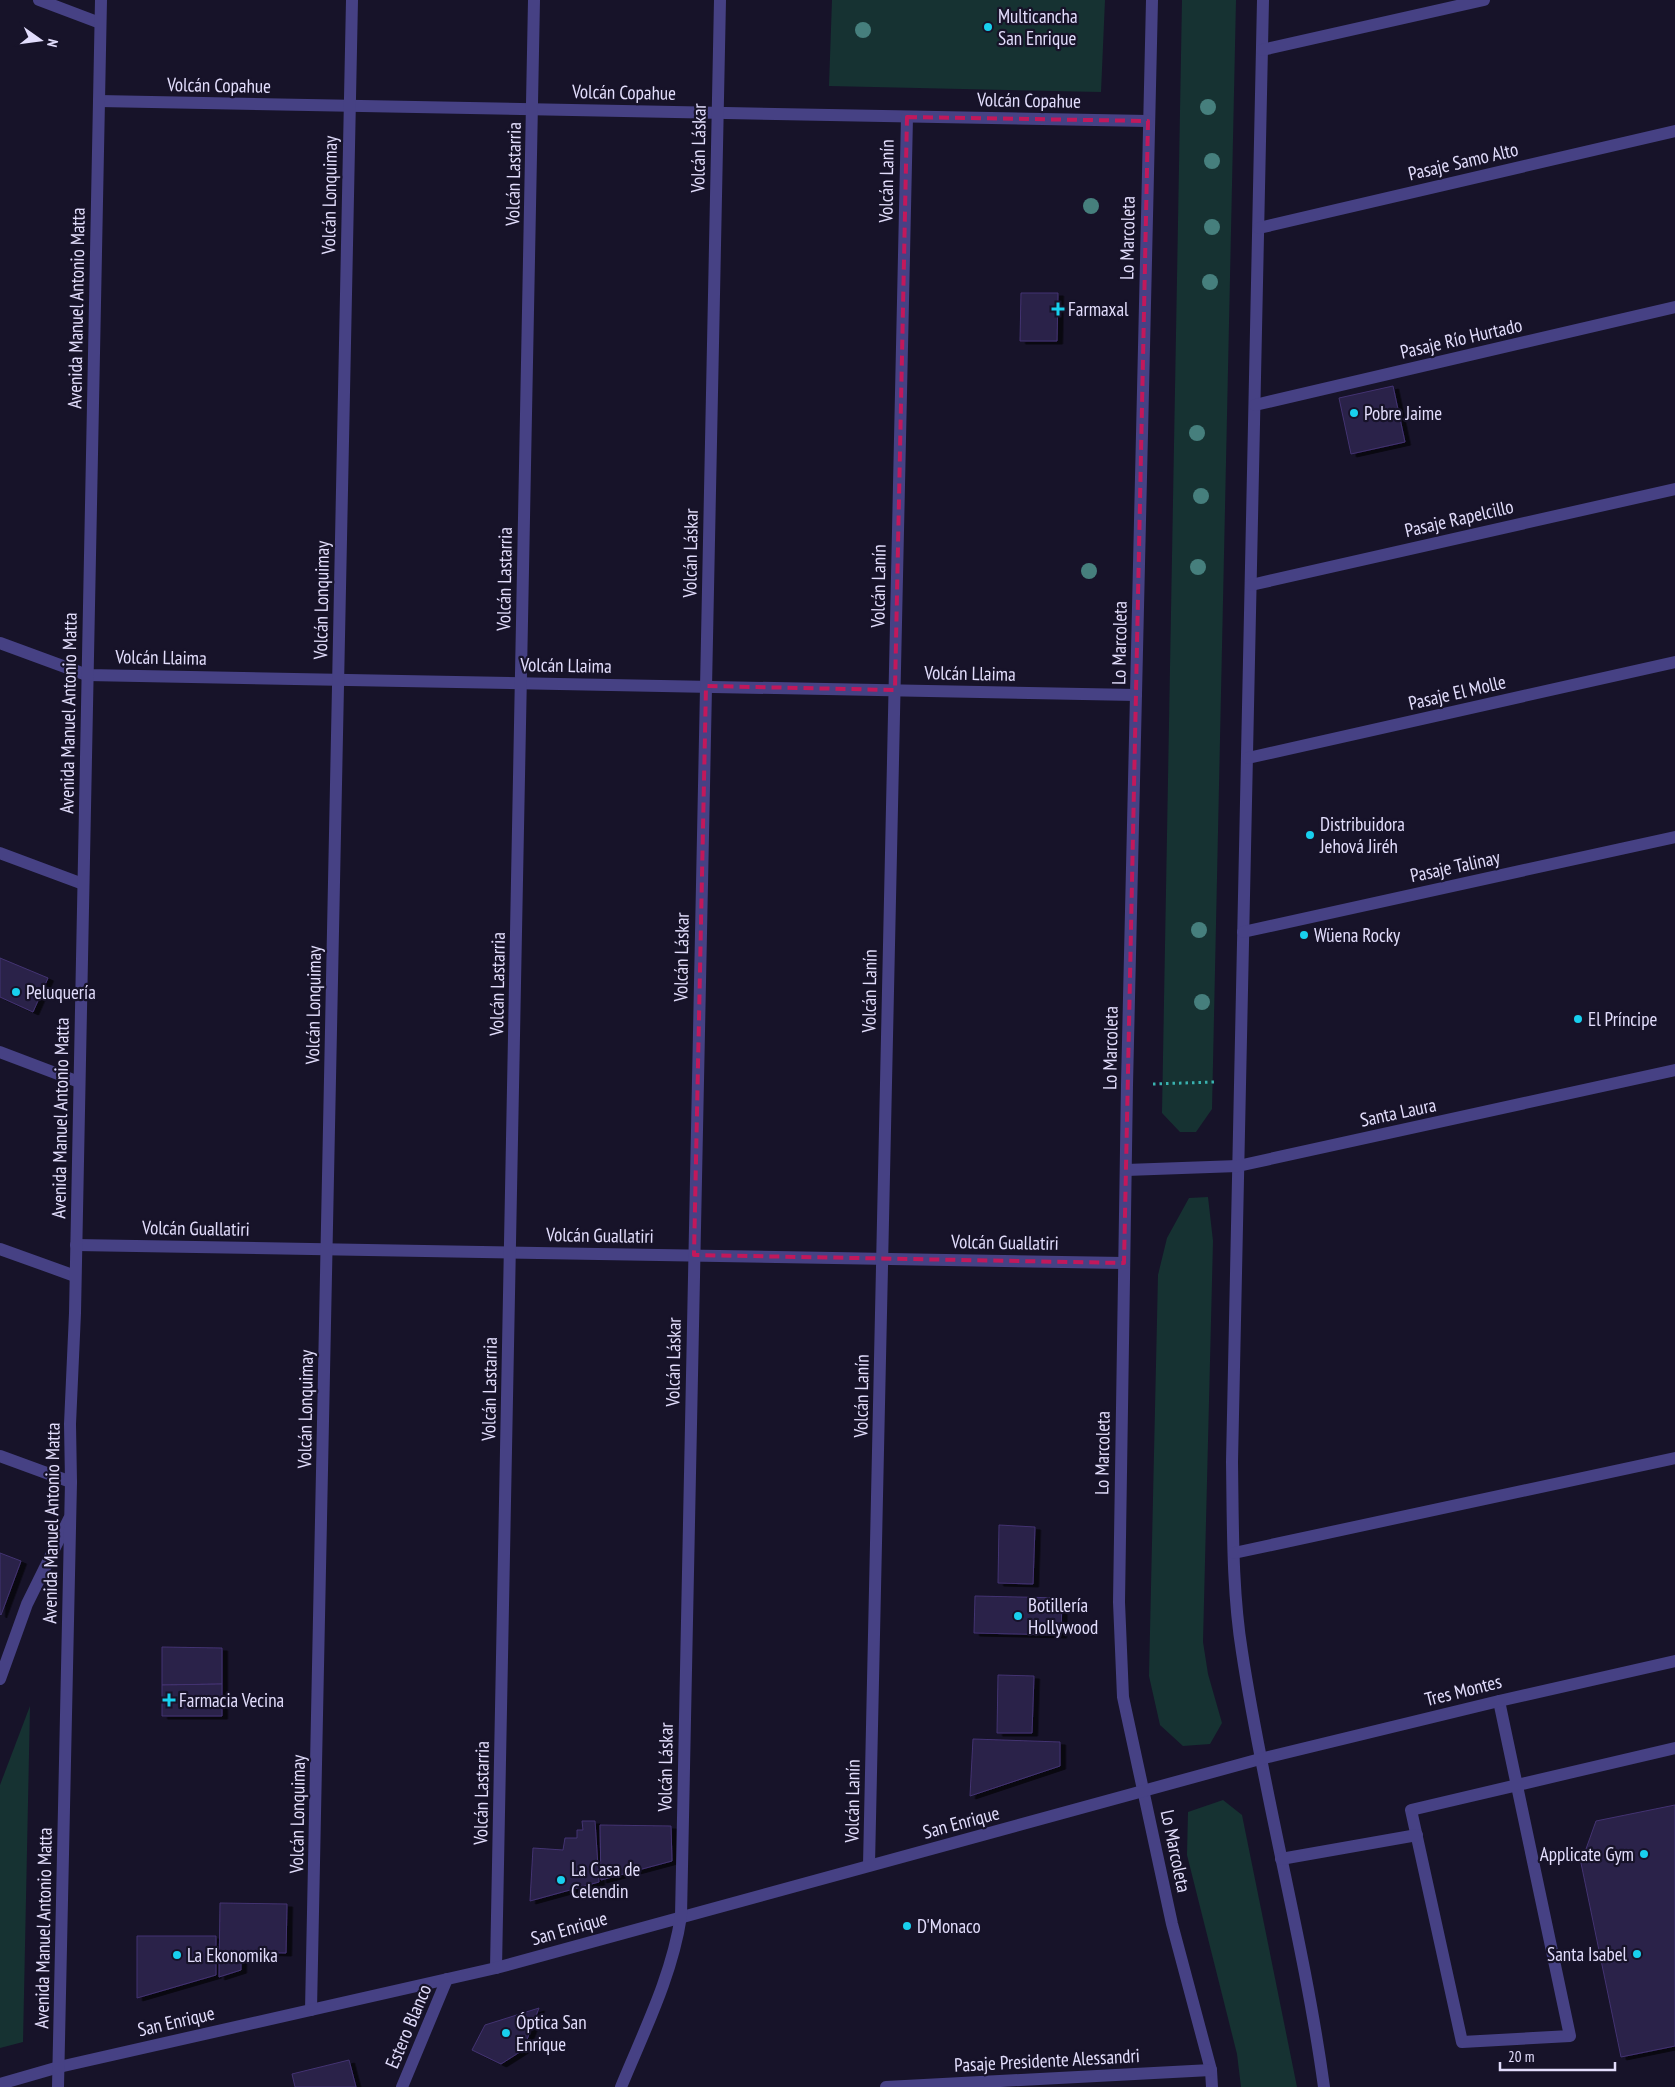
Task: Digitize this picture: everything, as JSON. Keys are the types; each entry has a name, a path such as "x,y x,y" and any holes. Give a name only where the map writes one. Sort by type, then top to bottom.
{"street":[{"path":"39,0 100,24"},
{"name":"Avenida Manuel Antonio Matta","path":"58,2087 60,2067 71,1482 70,1424 76,1245 101,0"},
{"name":"Volcán Lonquimay","path":"312,2010 352,0"},
{"name":"Volcán Lastarria","path":"496,1968 534,0"},
{"name":"Volcán Láskar","path":"621,2087 668,1975 676,1946 681,1916 720,0"},
{"name":"Lo Marcoleta","path":"1152,0 1127,1085 1119,1612 1123,1698 1145,1792 1172,1924 1211,2070 1212,2087"},
{"path":"1263,0 1232,1462 1234,1553 1241,1650 1260,1759 1313,2009 1324,2087"},
{"path":"1262,50 1484,0"},
{"name":"Volcán Copahue","path":"99,101 1148,121"},
{"name":"Volcán Lanín","path":"869,1865 906,117"},
{"name":"Pasaje Samo Alto","path":"1259,228 1675,131"},
{"name":"Pasaje Río Hurtado","path":"1255,405 1675,307"},
{"name":"Pasaje Rapelcillo","path":"1251,585 1675,489"},
{"name":"Volcán Llaima","path":"0,643 87,675 1136,695"},
{"name":"Pasaje El Molle","path":"1248,758 1675,662"},
{"name":"Pasaje Talinay","path":"1243,932 1675,837"},
{"path":"0,853 83,884"},
{"path":"0,1052 79,1082"},
{"name":"Santa Laura","path":"1126,1170 1238,1166 1675,1070"},
{"name":"Volcán Guallatiri","path":"76,1245 1124,1263"},
{"path":"0,1249 75,1276"},
{"path":"0,1456 71,1482"},
{"path":"1234,1553 1675,1458"},
{"path":"0,1679 27,1604 70,1516"},
{"name":"Tres Montes","path":"1260,1759 1499,1700 1675,1661"},
{"path":"1499,1700 1516,1785 1570,2036 1462,2042 1411,1810 1516,1785 1675,1748"},
{"name":"San Enrique","path":"0,2084 60,2067 496,1968 1260,1759"},
{"path":"1281,1859 1417,1835"},
{"name":"Estero Blanco","path":"402,2087 448,1979"},
{"name":"Pasaje Presidente Alessandri","path":"886,2087 1211,2070"}],"path":[{"path":"1127,1085 1240,1081"}],"highlighted area":[{"path":"907,117 1148,121 1124,1263 694,1255 706,686 895,690"}],"green space":[{"path":"832,0 1105,0 1101,92 829,86"},
{"path":"1182,0 1236,0 1212,1109 1196,1132 1180,1132 1162,1113"},
{"path":"1208,1197 1213,1241 1203,1642 1208,1674 1222,1723 1210,1744 1183,1746 1160,1725 1149,1676 1158,1275 1167,1238 1189,1198"},
{"path":"30,1706 23,2042 0,2048 0,1785"},
{"path":"1223,1800 1242,1815 1297,2087 1241,2087 1237,2054 1187,1855 1188,1812"}],"building":[{"path":"1021,293 1058,293 1057,341 1020,341"},
{"path":"1393,386 1405,442 1351,454 1339,398"},
{"path":"0,958 48,978 33,1012 0,997"},
{"path":"999,1525 1035,1527 1033,1584 998,1583"},
{"path":"0,1553 21,1561 1,1615 0,1614"},
{"name":"Botillería Hollywood","path":"975,1596 1062,1598 1061,1635 974,1633"},
{"path":"162,1647 222,1648 222,1684 162,1685"},
{"path":"998,1675 1034,1676 1032,1733 997,1733"},
{"path":"222,1684 222,1716 162,1716 162,1685"},
{"path":"973,1739 1060,1742 1060,1766 970,1796"},
{"name":"Santa Isabel","path":"1675,1805 1675,2046 1621,2057 1581,1863 1596,1821"},
{"path":"582,1821 595,1821 599,1882 530,1901 533,1848 563,1850 565,1838 577,1838 577,1830 583,1830"},
{"path":"600,1825 671,1826 672,1861 601,1880"},
{"path":"220,1903 287,1904 286,1953 241,1952 241,1970 219,1977"},
{"name":"La Ekonomika","path":"137,1936 216,1936 216,1975 137,1998"},
{"path":"539,2008 523,2050 501,2064 472,2050 485,2025"},
{"path":"349,2060 356,2087 295,2087 292,2074"}],"place":[{"name":"Multicancha San Enrique","path":"988,27"},
{"name":"Farmaxal","path":"1058,309"},
{"name":"Pobre Jaime","path":"1354,413"},
{"name":"Distribuidora Jehová Jiréh","path":"1310,835"},
{"name":"Wüena Rocky","path":"1304,935"},
{"name":"Peluquería","path":"16,992"},
{"name":"El Príncipe","path":"1578,1019"},
{"name":"Botillería Hollywood","path":"1018,1616"},
{"name":"Farmacia Vecina","path":"169,1700"},
{"name":"Applicate Gym","path":"1644,1854"},
{"name":"La Casa de Celendin","path":"561,1880"},
{"name":"D'Monaco","path":"907,1926"},
{"name":"Santa Isabel","path":"1637,1954"},
{"name":"La Ekonomika","path":"177,1955"},
{"name":"Óptica San Enrique","path":"506,2033"}]}
